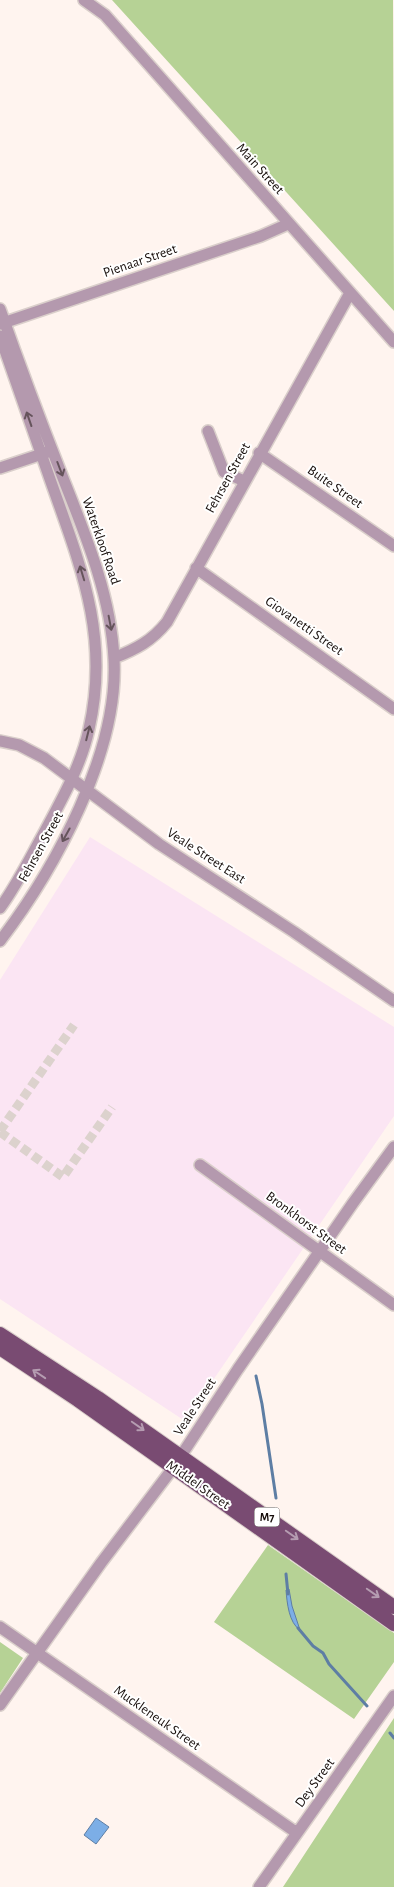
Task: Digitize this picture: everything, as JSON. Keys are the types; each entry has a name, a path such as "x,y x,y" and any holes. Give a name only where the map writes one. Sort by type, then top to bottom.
{"main road":[{"name":"Middel Street","path":"0,1334 98,1398 177,1462 394,1624"},
{"name":"Middel Street","path":"0,1348 177,1462 394,1607"}],"street":[{"name":"Main Street","path":"84,0 105,15"},
{"name":"Main Street","path":"96,0 105,15 394,342"},
{"name":"Pienaar Street","path":"2,323 260,236 288,224"},
{"name":"Fehrsen Street","path":"114,658 135,650 155,635 171,615 350,293"},
{"name":"Waterkloof Road","path":"0,308 2,323 47,452 60,508 85,584 95,631 97,652 96,678 91,720 85,744 72,780"},
{"name":"Waterkloof Road","path":"0,336 47,452 73,504 103,592 110,623 114,658 113,694 99,756 87,791"},
{"path":"208,431 224,472 244,481"},
{"path":"0,468 47,452"},
{"name":"Buite Street","path":"260,453 394,546"},
{"path":"60,508 73,504"},
{"name":"Giovanetti Street","path":"196,568 394,709"},
{"name":"Veale Street East","path":"0,741 19,745 44,758 159,844 294,932 394,1001"},
{"name":"Fehrsen Street","path":"0,908 19,878 72,780"},
{"name":"Fehrsen Street","path":"0,941 21,913 50,864 76,817 87,791"},
{"name":"Veale Street","path":"0,1705 101,1563 177,1462 238,1369 394,1147"},
{"name":"Bronkhorst Street","path":"200,1165 394,1305"},
{"name":"Muckleneuk Street","path":"0,1627 297,1833"},
{"name":"Dey Street","path":"259,1887 394,1696"}],"shaded area":[{"path":"90,837 394,1027 394,1116 185,1421 0,1299 0,980"}],"green space":[{"path":"112,0 393,0 394,311"},
{"path":"268,1545 394,1633 394,1662 354,1719 214,1622"},
{"path":"0,1642 23,1658 0,1693"},
{"path":"394,1718 394,1887 283,1887"}],"water":[{"path":"289,1589 292,1606 300,1630 293,1623 289,1612 286,1590"},
{"path":"96,1818 109,1827 96,1844 84,1835"}],"waterway":[{"path":"256,1376 276,1498"},
{"path":"286,1574 288,1594"},
{"path":"298,1628 313,1646 323,1653 329,1664 367,1706"},
{"path":"390,1733 394,1738"}],"tunnel":[{"path":"0,1131 74,1025"},
{"path":"0,1132 63,1177 112,1107"}]}
